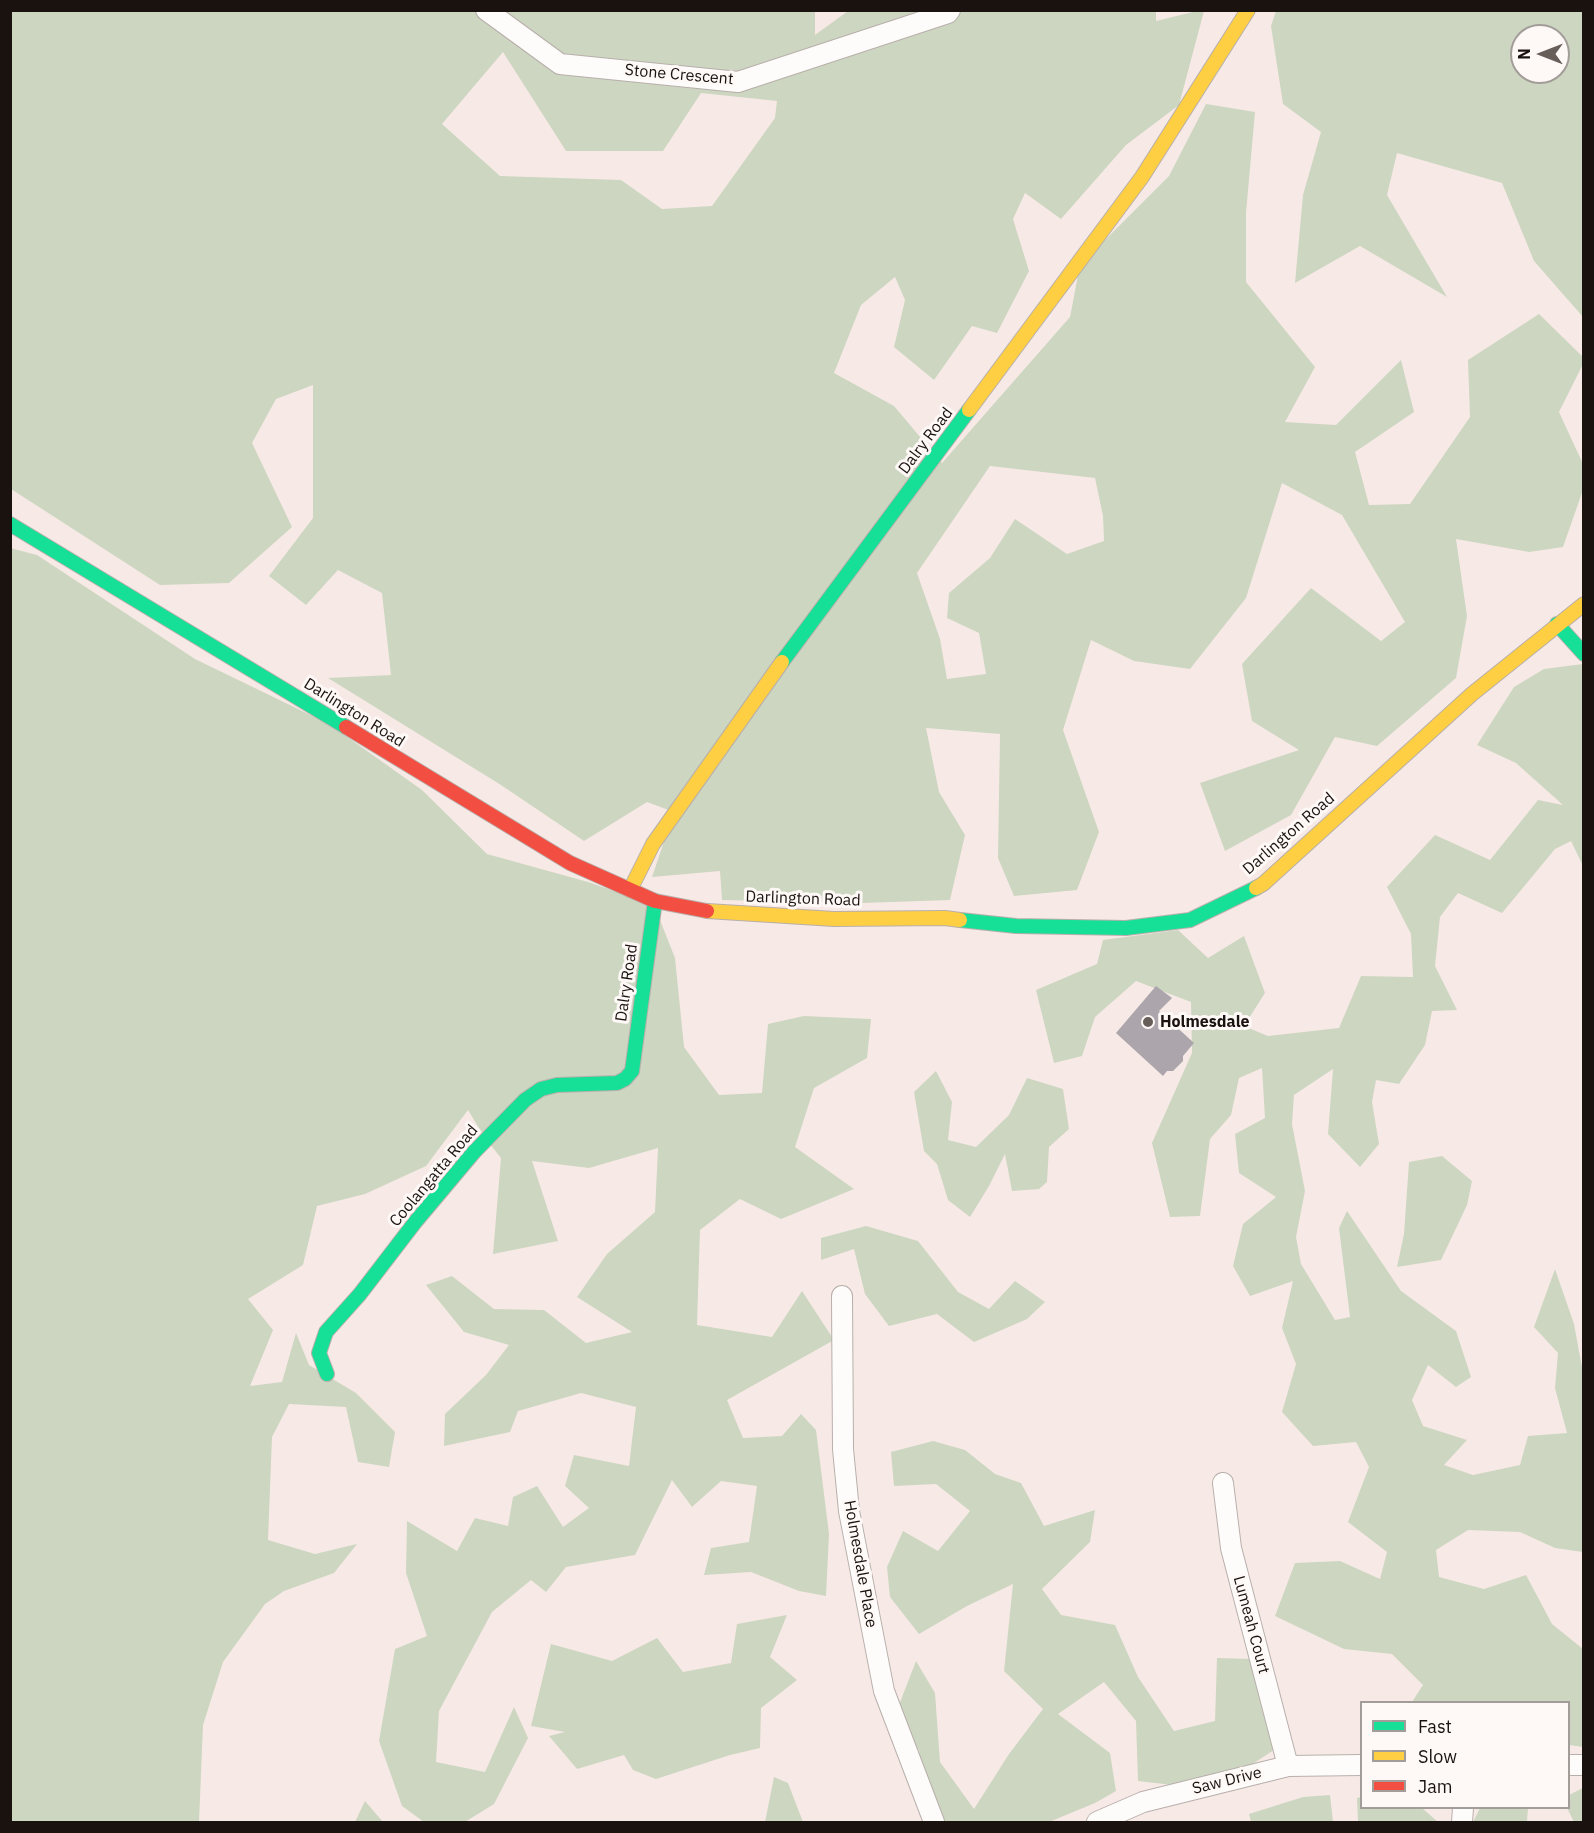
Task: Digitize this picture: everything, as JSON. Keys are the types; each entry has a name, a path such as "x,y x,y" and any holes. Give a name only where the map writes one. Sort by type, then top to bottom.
{"street":[{"name":"Stone Crescent","path":"486,10 560,64 738,82 948,13 950,10"},
{"name":"Dalry Road","path":"630,890 653,844 770,679 1142,177 1248,10"},
{"name":"Darlington Road","path":"10,524 570,863 655,901 700,911 834,919 945,918 1016,926 1126,928 1190,920 1263,884 1472,694 1579,607"},
{"path":"1579,607 1584,624"},
{"path":"1557,624 1584,654"},
{"name":"Dalry Road","path":"632,1071 655,901"},
{"name":"Coolangatta Road","path":"327,1374 321,1365 319,1353 326,1332 360,1294 416,1221 474,1152 525,1100 541,1089 557,1085 617,1083 625,1079 632,1071"},
{"name":"Holmesdale Place","path":"842,1296 843,1449 849,1510 884,1691 934,1822"},
{"name":"Lumeah Court","path":"1222,1483 1232,1548 1288,1766"},
{"name":"Saw Drive","path":"1097,1822 1143,1802 1288,1766 1360,1765"}],"green space":[{"path":"815,10 815,35 848,11 1156,10 1156,21 1204,11 1179,105 1126,145 1061,219 1025,193 1013,219 1029,271 997,333 972,326 934,380 894,347 905,300 895,277 861,305 834,373 894,406 942,463 1070,317 1080,265 1169,176 1206,104 1255,112 1246,213 1246,282 1315,367 1285,422 1336,425 1401,360 1414,412 1355,452 1369,505 1410,504 1470,417 1468,360 1539,314 1583,357 1583,364 1559,412 1583,464 1583,490 1563,547 1529,552 1456,539 1467,616 1456,678 1377,746 1335,737 1291,815 1225,851 1200,783 1299,750 1252,721 1242,664 1311,588 1381,641 1405,622 1342,515 1282,483 1246,598 1190,669 1134,661 1091,640 1063,730 1099,832 1077,890 1014,896 998,858 1000,734 926,728 939,792 965,835 950,900 862,903 722,900 720,871 652,877 674,812 647,802 584,841 501,785 328,678 391,675 382,593 338,570 306,605 269,576 313,518 313,385 276,399 252,443 292,527 229,583 160,585 11,489 10,11","holes":["503,52 566,151 663,151 701,93 777,101 775,118 712,206 662,209 621,180 500,176 442,124","990,466 1095,478 1103,516 1104,541 1067,554 1015,519 990,558 949,593 947,618 979,633 986,674 947,679 940,639 917,573"]},
{"path":"1276,11 1583,11 1583,317 1534,261 1502,183 1397,153 1387,195 1447,297 1360,246 1295,283 1303,195 1321,132 1283,104 1271,26"},
{"path":"10,548 37,555 195,659 329,724 422,790 487,854 588,882 654,905 675,958 684,1047 719,1095 762,1093 768,1024 804,1016 871,1019 867,1058 814,1088 795,1147 854,1189 781,1219 740,1199 700,1230 697,1325 772,1337 802,1291 834,1340 727,1400 743,1438 782,1436 801,1414 816,1430 829,1534 826,1596 799,1591 751,1572 704,1575 711,1548 749,1542 757,1486 721,1481 692,1507 672,1480 635,1555 566,1567 546,1592 531,1580 492,1612 439,1711 436,1762 485,1772 514,1707 528,1738 494,1804 465,1822 424,1822 402,1806 379,1741 395,1649 427,1636 406,1573 407,1521 457,1551 475,1518 508,1526 513,1497 537,1486 563,1527 589,1508 565,1486 574,1455 629,1466 636,1407 581,1393 518,1411 510,1432 444,1446 445,1414 486,1375 509,1345 464,1332 426,1285 452,1276 494,1309 544,1310 586,1343 632,1332 577,1297 607,1254 655,1212 658,1148 589,1168 532,1161 558,1241 493,1254 501,1158 485,1138 468,1110 426,1166 365,1194 317,1206 303,1265 248,1299 273,1330 250,1386 282,1382 296,1333 309,1365 356,1393 395,1432 389,1467 358,1462 346,1407 289,1404 272,1437 268,1540 315,1554 357,1544 334,1573 284,1591 265,1604 223,1662 203,1725 199,1822 11,1822"},
{"path":"1583,664 1583,866 1571,841 1555,849 1502,913 1458,893 1440,917 1435,966 1457,1010 1432,1011 1425,1045 1399,1084 1376,1080 1372,1102 1379,1144 1360,1167 1328,1134 1333,1069 1294,1095 1292,1124 1305,1191 1296,1237 1301,1264 1335,1320 1350,1317 1339,1228 1347,1211 1401,1291 1456,1331 1471,1377 1456,1387 1428,1365 1412,1400 1423,1426 1467,1440 1444,1465 1473,1475 1520,1465 1528,1436 1567,1433 1555,1388 1558,1353 1534,1327 1555,1269 1574,1324 1583,1373 1583,1552 1555,1548 1520,1532 1468,1530 1436,1550 1439,1577 1484,1589 1526,1575 1552,1624 1583,1649 1583,1747 1570,1745 1570,1701 1413,1701 1423,1685 1392,1654 1344,1649 1275,1616 1295,1563 1340,1561 1380,1579 1387,1552 1348,1522 1369,1467 1356,1442 1313,1446 1282,1412 1296,1364 1282,1328 1293,1281 1250,1296 1233,1266 1243,1224 1276,1197 1239,1173 1235,1134 1265,1118 1262,1068 1239,1078 1231,1115 1210,1139 1200,1216 1170,1217 1152,1143 1192,1053 1191,1002 1136,981 1095,1017 1082,1056 1054,1063 1036,990 1097,964 1103,940 1178,930 1208,958 1244,936 1265,993 1244,1026 1268,1036 1339,1028 1361,976 1413,977 1411,934 1387,887 1435,835 1490,860 1538,800 1563,805 1516,763 1477,745 1514,687 1544,669"},
{"path":"1583,866 1583,913 1582,915"},
{"path":"936,1071 952,1102 948,1140 976,1147 1009,1115 1027,1078 1063,1089 1069,1129 1049,1147 1047,1182 1039,1189 1012,1191 1005,1154 970,1217 948,1200 937,1164 924,1151 914,1092"},
{"path":"1442,1156 1472,1181 1467,1205 1441,1260 1397,1267 1404,1234 1409,1162"},
{"path":"866,1226 918,1241 958,1292 989,1309 1015,1281 1045,1302 1027,1319 974,1342 937,1314 889,1326 865,1294 854,1249 821,1260 821,1238"},
{"path":"933,1441 965,1450 995,1474 1021,1483 1044,1526 1095,1510 1090,1542 1042,1589 1061,1615 1115,1625 1138,1677 1174,1731 1215,1721 1217,1658 1252,1659 1277,1748 1245,1769 1181,1786 1138,1781 1136,1721 1104,1682 1058,1714 1110,1753 1116,1791 1095,1803 1049,1822 929,1822 919,1750 892,1723 916,1661 935,1693 940,1762 974,1809 1009,1754 1043,1709 1004,1671 1013,1584 967,1606 919,1634 890,1597 887,1567 903,1531 938,1551 970,1511 936,1484 894,1486 891,1452"},
{"path":"787,1615 770,1657 797,1680 761,1708 760,1748 730,1755 656,1779 633,1770 624,1755 577,1769 549,1736 565,1732 531,1726 551,1644 612,1661 657,1638 683,1672 731,1663 737,1624"},
{"path":"774,1777 788,1783 803,1822 765,1822"},
{"path":"1583,1788 1583,1822 1574,1822 1568,1809 1570,1809 1570,1794"},
{"path":"1330,1795 1333,1822 1251,1822 1249,1814 1303,1797"},
{"path":"1360,1797 1360,1809 1423,1809 1438,1822 1358,1822 1357,1798"},
{"path":"365,1801 383,1822 355,1822"},
{"path":"1480,1809 1528,1809 1527,1822 1473,1822"}],"building":[{"name":"Holmesdale","path":"1156,986 1172,998 1159,1011 1194,1043 1183,1056 1183,1061 1173,1071 1167,1071 1163,1076 1116,1033"}],"traffic: fast":[{"path":"782,662 969,410"},
{"path":"10,524 346,727"},
{"path":"1557,624 1584,654"},
{"path":"960,920 1016,926 1126,928 1190,920 1256,888"},
{"path":"327,1374 319,1353 326,1332 360,1294 416,1221 474,1152 525,1100 541,1089 557,1085 617,1083 625,1079 632,1071 655,901"}],"traffic: slow":[{"path":"969,410 1142,177 1248,10"},
{"path":"1256,888 1472,694 1584,604"},
{"path":"630,890 653,844 782,662"},
{"path":"707,911 834,919 945,918 960,920"}],"traffic: jam":[{"path":"346,727 570,863 655,901 707,911"}],"place":[{"name":"Holmesdale","path":"1148,1022"}]}
